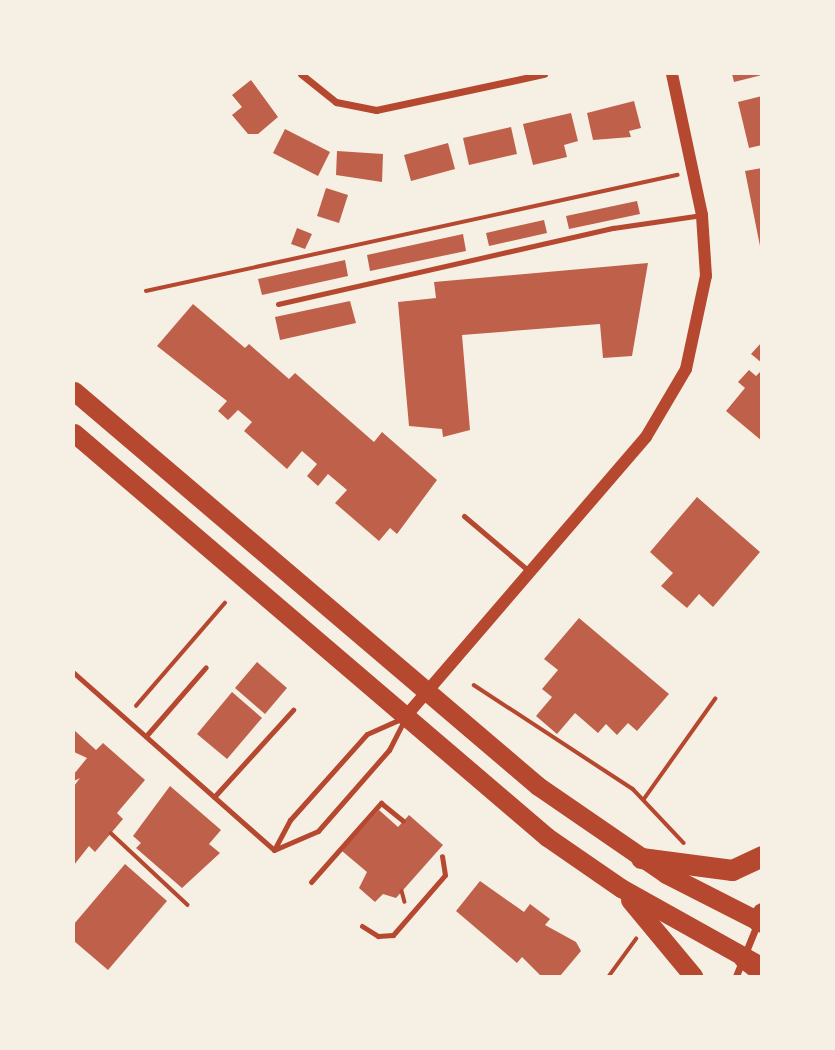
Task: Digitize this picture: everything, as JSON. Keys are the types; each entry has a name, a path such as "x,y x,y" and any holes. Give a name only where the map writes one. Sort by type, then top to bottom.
{"highway":[{"path":"74,391 538,786 641,858 760,919"},
{"path":"74,433 547,836 621,888 747,967 761,972"},
{"path":"641,858 732,870 761,856"},
{"path":"621,888 693,976"}],"street":[{"path":"301,74 336,102 376,110 544,74"},
{"path":"406,716 646,437 686,369 706,276 702,215 672,74"},
{"path":"747,967 760,919"}],"lane":[{"path":"278,304 612,228 702,215"},
{"path":"464,516 530,572"},
{"path":"146,737 206,667"},
{"path":"74,673 274,850"},
{"path":"214,797 293,710"},
{"path":"274,850 290,820 367,734 406,716"},
{"path":"274,850 318,831 389,750 406,716"},
{"path":"311,881 382,803 403,821"},
{"path":"362,926 378,936 393,934 445,875 442,856"}],"path":[{"path":"146,291 693,172"},
{"path":"136,706 225,603"},
{"path":"474,685 644,799 694,849"},
{"path":"644,799 715,699"},
{"path":"111,833 188,905"},
{"path":"609,976 636,939"}],"building":[{"path":"732,74 762,74 762,75 734,82"},
{"path":"251,80 278,117 258,134 248,134 232,115 242,107 232,95"},
{"path":"762,96 762,145 749,148 738,102"},
{"path":"634,101 641,128 629,131 631,137 593,140 587,113"},
{"path":"571,113 578,141 564,145 567,157 533,165 523,124"},
{"path":"511,127 517,154 469,165 463,138"},
{"path":"285,129 330,152 318,176 273,153"},
{"path":"448,143 455,169 411,181 404,155"},
{"path":"337,151 383,154 382,182 336,175"},
{"path":"762,168 762,246 760,246 745,171"},
{"path":"326,188 348,195 339,223 317,216"},
{"path":"637,201 640,214 569,229 566,216"},
{"path":"544,220 547,233 489,246 486,233"},
{"path":"297,228 312,234 305,249 291,244"},
{"path":"463,234 466,251 370,271 367,255"},
{"path":"345,260 348,276 262,295 258,279"},
{"path":"648,263 632,356 603,358 600,324 462,335 470,430 443,437 442,429 409,426 398,302 436,298 434,282"},
{"path":"350,301 356,323 280,340 275,317"},
{"path":"193,304 245,348 249,344 289,379 295,373 374,442 382,432 437,480 397,534 390,528 379,541 335,503 347,490 328,474 318,486 307,476 317,464 302,451 287,469 244,431 252,422 238,410 228,420 218,411 227,401 157,346"},
{"path":"762,342 762,363 751,354"},
{"path":"749,370 756,376 762,370 762,441 726,411 745,388 738,382"},
{"path":"697,497 760,552 713,607 699,594 687,608 661,586 673,573 650,552"},
{"path":"579,618 669,694 637,731 628,723 617,735 606,724 598,733 575,713 557,734 536,716 552,697 542,689 558,670 544,659"},
{"path":"257,662 287,688 265,714 235,688"},
{"path":"232,692 262,718 227,759 197,734"},
{"path":"74,730 96,750 103,743 145,780 117,813 123,819 95,852 89,846 74,865 74,786 80,778 74,781 74,774 87,758 74,752"},
{"path":"170,786 221,830 209,844 220,853 182,888 136,848 141,843 133,836"},
{"path":"379,810 398,827 409,815 443,845 396,898 383,894 375,902 359,888 367,872 342,851"},
{"path":"125,864 167,901 108,970 74,941 74,924"},
{"path":"480,881 524,912 530,904 550,919 545,925 576,942 581,951 560,976 541,976 522,957 517,963 456,911"}]}
